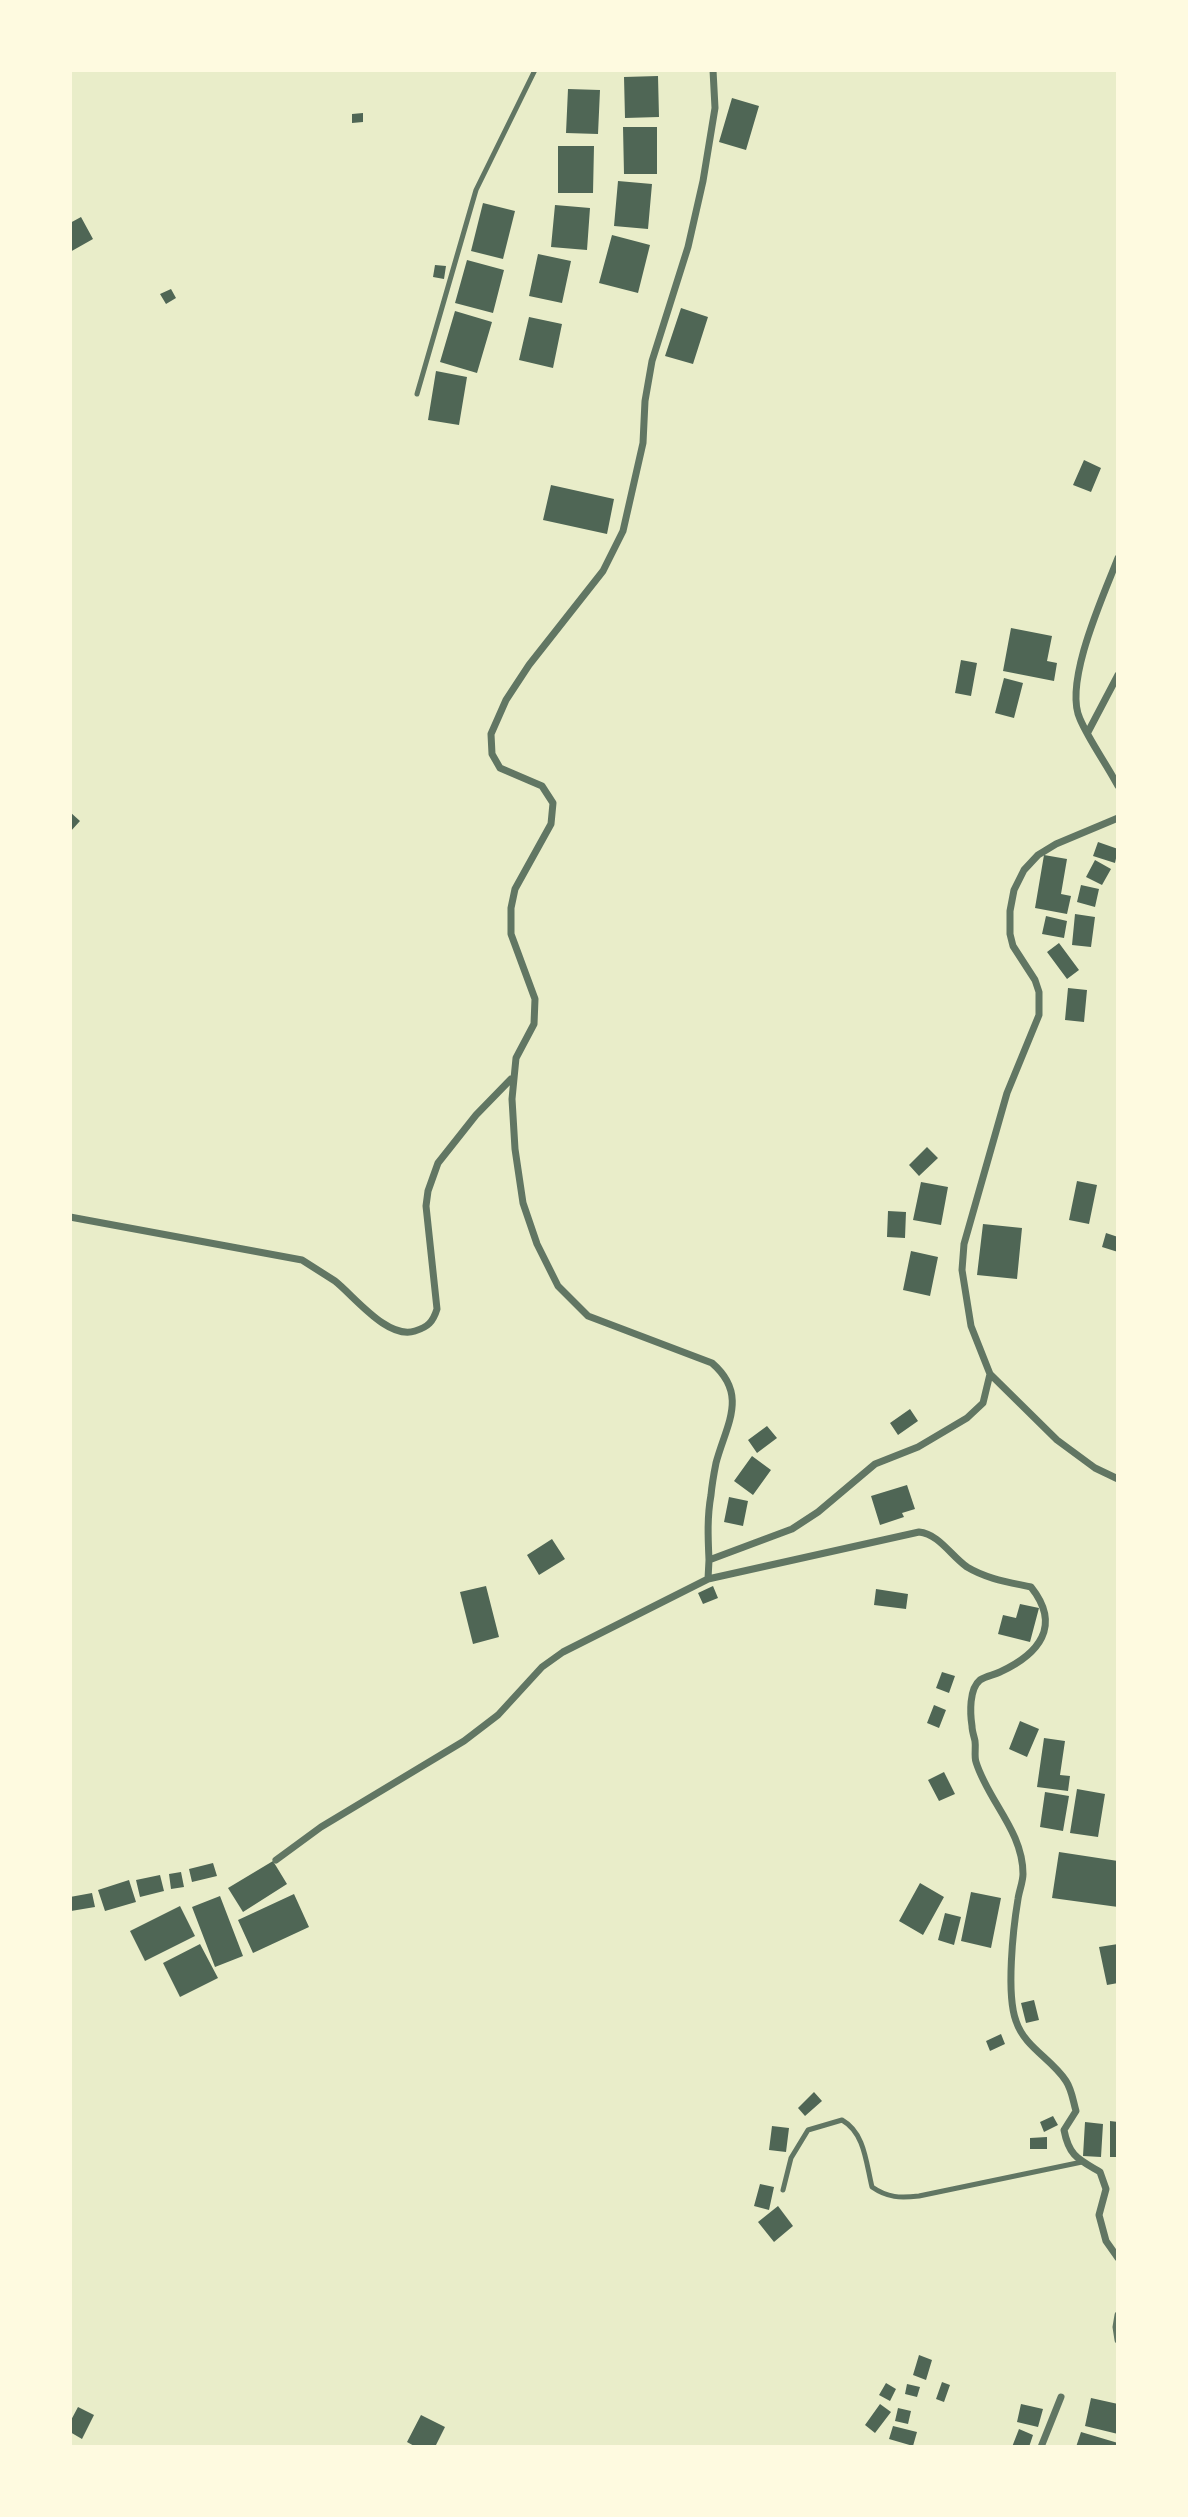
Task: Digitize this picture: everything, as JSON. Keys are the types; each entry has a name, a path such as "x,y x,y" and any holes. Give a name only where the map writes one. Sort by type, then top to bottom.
{"street":[{"path":"708,1578 710,1499 733,1405 731,1389 725,1375 712,1363 588,1316 558,1286 537,1244 523,1203 515,1149 512,1079 516,1058 534,1024 536,1013 535,999 512,934 511,908 515,889 551,824 554,803 542,786 500,768 492,754 491,734 506,700 528,665 603,571 623,531 643,443 645,401 652,361 688,247 703,181 715,108 713,70"},
{"path":"1118,558 1079,662 1077,709 1118,786"},
{"path":"1088,732 1118,675"},
{"path":"1118,818 1056,844 1038,855 1024,870 1014,890 1010,934 1013,946 1035,980 1039,992 1039,1015 1007,1093 964,1244 962,1270 971,1326 990,1374 1057,1440 1095,1468 1118,1479"},
{"path":"70,1217 302,1260 334,1281 389,1328 406,1334 424,1328 433,1321 437,1309 426,1206 428,1191 438,1163 476,1115 512,1079"},
{"path":"709,1560 792,1529 845,1491 875,1464 918,1447 967,1418 983,1403 990,1374"},
{"path":"276,1860 321,1827 464,1741 498,1714 542,1667 563,1653 708,1578 919,1532 929,1533 948,1552 986,1578 1031,1587 1044,1607 1046,1629 1035,1650 1001,1672 980,1680 973,1693 971,1719 975,1760 993,1800 1012,1830 1022,1862 1023,1875 1018,1898 1012,1978 1014,2018 1021,2034 1066,2081 1076,2111 1064,2130 1074,2157 1100,2172 1105,2189 1099,2215 1106,2241 1118,2258"},
{"path":"1118,2315 1118,2340"},
{"path":"1041,2447 1061,2397"}],"lane":[{"path":"417,394 476,190 535,70"},
{"path":"783,2190 791,2158 808,2130 842,2120 852,2126 859,2136 872,2187 884,2195 896,2198 919,2196 1082,2162"}],"building":[{"path":"658,76 659,117 625,118 624,77"},
{"path":"568,89 600,90 598,134 566,133"},
{"path":"732,98 759,106 746,150 719,142"},
{"path":"363,113 363,122 352,123 352,114"},
{"path":"623,127 657,127 657,174 624,174"},
{"path":"558,146 594,146 593,193 558,193"},
{"path":"618,181 652,184 648,229 614,226"},
{"path":"483,203 515,211 503,259 471,251"},
{"path":"555,205 590,208 587,250 551,247"},
{"path":"81,217 93,239 70,252 70,223"},
{"path":"612,235 650,245 638,293 599,283"},
{"path":"538,254 571,261 562,303 529,296"},
{"path":"467,260 504,270 493,313 455,303"},
{"path":"435,265 446,266 444,279 433,277"},
{"path":"171,289 176,298 166,304 160,294"},
{"path":"681,308 708,317 693,364 665,356"},
{"path":"455,311 492,322 477,373 440,362"},
{"path":"529,317 562,324 553,368 519,360"},
{"path":"436,371 467,377 459,425 428,420"},
{"path":"1084,460 1101,468 1091,492 1073,485"},
{"path":"551,485 614,499 607,534 543,520"},
{"path":"1011,628 1052,636 1047,661 1057,663 1054,681 1003,671"},
{"path":"961,660 977,663 971,696 955,693"},
{"path":"1004,678 1023,683 1014,718 995,713"},
{"path":"70,812 80,821 70,832"},
{"path":"1098,842 1118,849 1115,863 1093,856"},
{"path":"1044,855 1067,859 1061,894 1071,896 1067,914 1035,908"},
{"path":"1095,860 1111,869 1102,885 1086,877"},
{"path":"1081,885 1099,889 1095,907 1077,902"},
{"path":"1075,914 1095,917 1091,947 1072,945"},
{"path":"1046,916 1067,921 1064,938 1042,934"},
{"path":"1059,943 1079,970 1067,979 1047,952"},
{"path":"1068,988 1087,990 1084,1022 1065,1020"},
{"path":"927,1147 938,1158 919,1176 909,1165"},
{"path":"1077,1181 1097,1185 1089,1224 1069,1220"},
{"path":"921,1182 948,1187 941,1225 913,1220"},
{"path":"888,1211 906,1212 905,1238 887,1237"},
{"path":"983,1224 1022,1228 1017,1279 977,1275"},
{"path":"1106,1233 1118,1237 1118,1252 1102,1247"},
{"path":"911,1251 938,1257 930,1296 903,1290"},
{"path":"910,1409 918,1421 898,1435 890,1423"},
{"path":"767,1426 777,1438 757,1453 748,1440"},
{"path":"752,1456 771,1470 753,1495 734,1481"},
{"path":"907,1485 915,1509 902,1513 904,1517 880,1525 871,1496"},
{"path":"729,1497 748,1501 743,1526 724,1522"},
{"path":"552,1539 565,1559 539,1575 527,1555"},
{"path":"486,1586 499,1637 473,1644 460,1592"},
{"path":"713,1586 718,1598 703,1604 698,1593"},
{"path":"876,1589 908,1594 906,1609 874,1605"},
{"path":"1020,1604 1039,1608 1030,1642 998,1634 1003,1615 1016,1618"},
{"path":"942,1672 955,1676 949,1693 936,1688"},
{"path":"934,1705 946,1710 939,1728 927,1723"},
{"path":"1020,1721 1039,1729 1027,1757 1009,1749"},
{"path":"1044,1738 1065,1741 1060,1775 1070,1776 1068,1791 1037,1787"},
{"path":"944,1772 955,1794 939,1801 928,1780"},
{"path":"1077,1789 1105,1794 1098,1837 1070,1833"},
{"path":"1045,1792 1069,1796 1063,1831 1040,1827"},
{"path":"1059,1852 1118,1861 1118,1907 1052,1898"},
{"path":"273,1861 287,1884 243,1912 228,1888"},
{"path":"213,1863 217,1876 192,1882 189,1869"},
{"path":"181,1872 184,1887 171,1889 169,1874"},
{"path":"160,1875 164,1891 140,1897 136,1880"},
{"path":"129,1880 136,1902 105,1911 98,1890"},
{"path":"920,1883 944,1897 923,1935 899,1921"},
{"path":"971,1892 1001,1898 991,1948 961,1941"},
{"path":"92,1893 95,1907 71,1911 70,1897"},
{"path":"294,1894 309,1927 253,1953 238,1920"},
{"path":"220,1896 243,1956 215,1967 192,1907"},
{"path":"180,1906 195,1936 145,1961 130,1931"},
{"path":"945,1913 961,1917 954,1945 938,1940"},
{"path":"200,1944 218,1978 180,1997 163,1963"},
{"path":"1118,1944 1118,1983 1107,1985 1099,1947"},
{"path":"1034,2000 1039,2020 1026,2023 1021,2003"},
{"path":"1001,2034 1005,2044 990,2051 986,2041"},
{"path":"814,2092 822,2101 805,2116 798,2108"},
{"path":"1053,2116 1058,2125 1044,2132 1040,2122"},
{"path":"1110,2121 1118,2122 1118,2157 1110,2157"},
{"path":"1085,2122 1103,2124 1101,2157 1083,2156"},
{"path":"772,2126 789,2128 786,2152 769,2150"},
{"path":"1047,2137 1047,2149 1030,2149 1030,2138"},
{"path":"760,2184 774,2187 769,2210 754,2206"},
{"path":"778,2206 793,2226 774,2242 758,2222"},
{"path":"919,2355 932,2360 926,2380 913,2375"},
{"path":"942,2382 950,2385 944,2402 936,2399"},
{"path":"886,2383 896,2389 890,2401 879,2395"},
{"path":"907,2384 920,2387 917,2397 905,2394"},
{"path":"1091,2398 1118,2404 1118,2434 1085,2426"},
{"path":"880,2404 891,2412 875,2433 865,2425"},
{"path":"1021,2404 1043,2409 1038,2427 1017,2422"},
{"path":"78,2407 94,2415 82,2439 70,2432 70,2422"},
{"path":"898,2408 911,2411 908,2424 895,2421"},
{"path":"421,2415 445,2427 435,2447 416,2447 407,2442"},
{"path":"893,2426 917,2432 913,2446 889,2439"},
{"path":"1019,2429 1033,2435 1029,2447 1012,2447"},
{"path":"1081,2432 1118,2443 1118,2447 1076,2447"}]}
